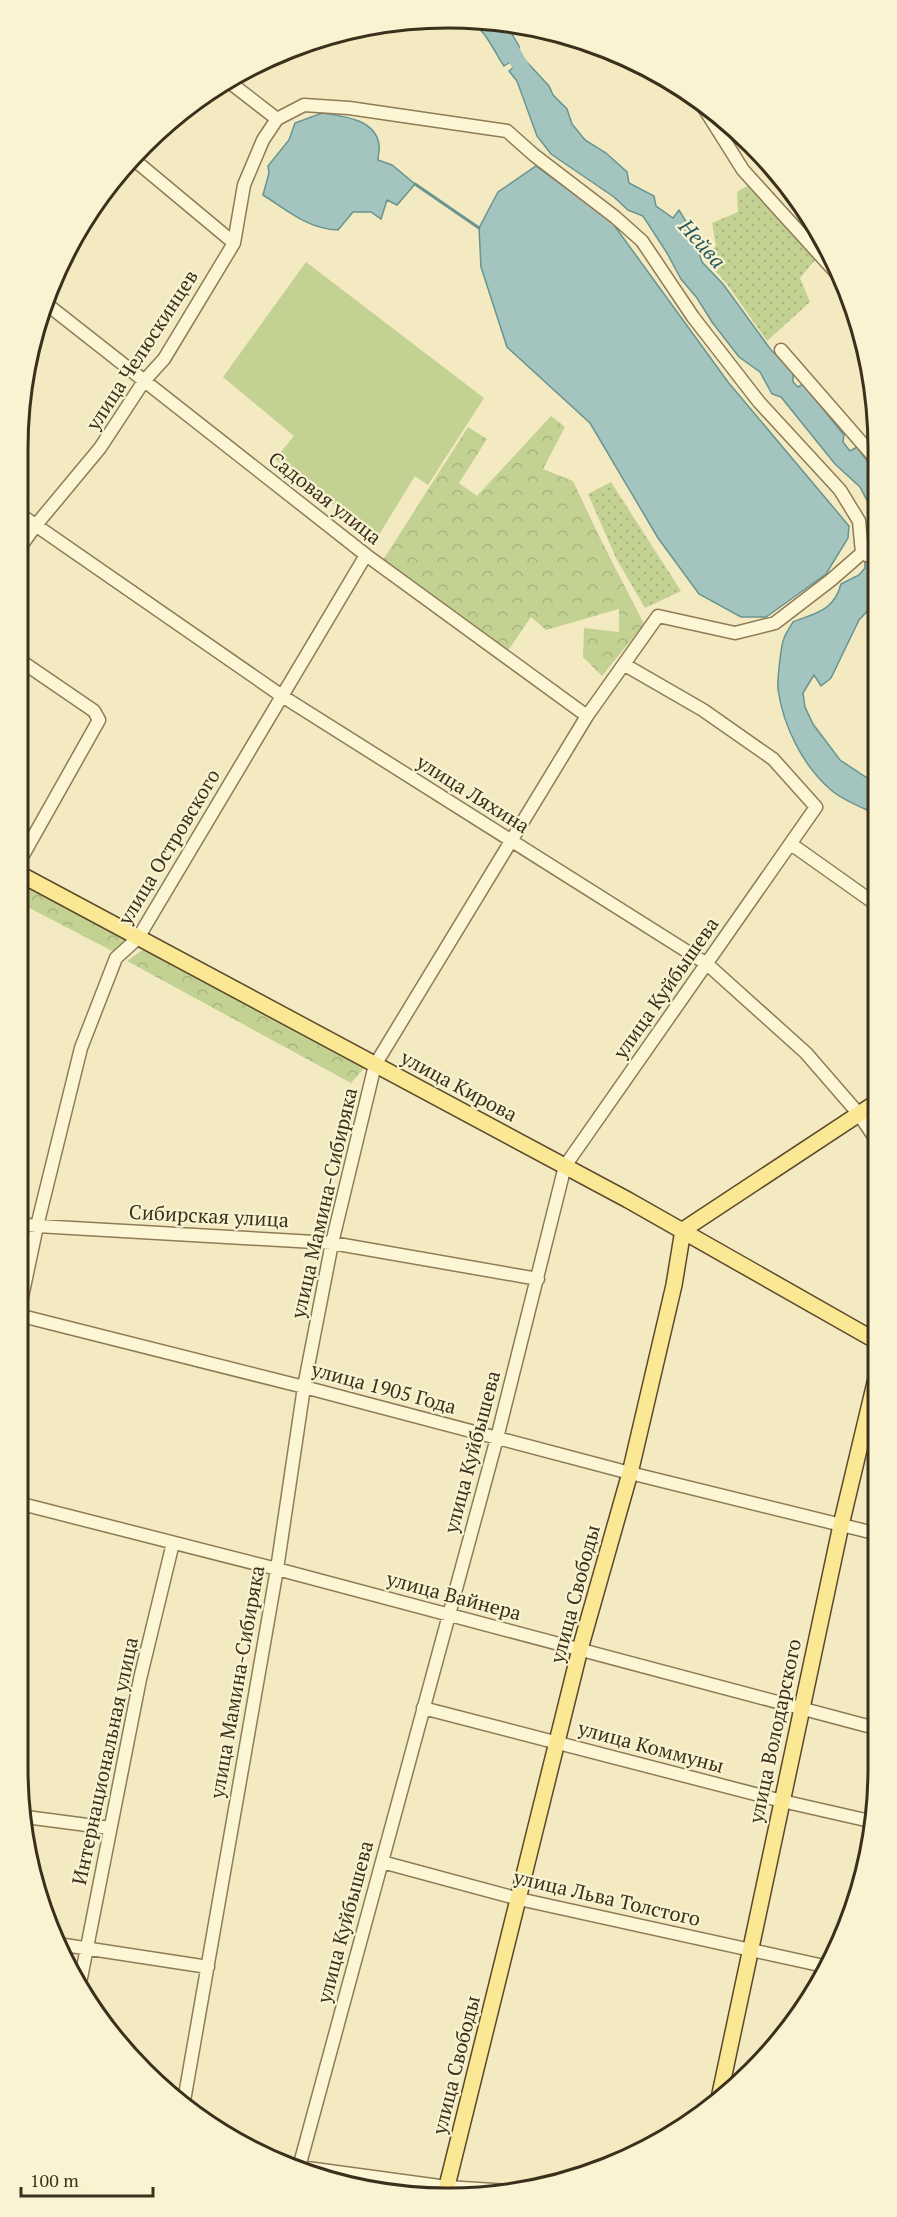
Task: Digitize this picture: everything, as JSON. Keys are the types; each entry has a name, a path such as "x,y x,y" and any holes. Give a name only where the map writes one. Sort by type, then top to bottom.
{"main road":[{"name":"улица Кирова","path":"28,878 683,1230 868,1336"},
{"path":"683,1230 868,1107"},
{"name":"улица Свободы","path":"447,2188 580,1649 630,1473 674,1285 683,1230"},
{"name":"улица Володарского","path":"721,2087 801,1709 868,1412"}],"street":[{"path":"236,87 277,119 304,105 349,108 507,131 534,155 615,217 642,242 693,317 759,402 840,490 859,521 862,553 868,556"},
{"name":"улица Челюскинцев","path":"28,536 100,448 144,381 164,359 234,243 244,185 263,140 277,119"},
{"path":"714,123 743,170 822,257"},
{"path":"140,165 234,243"},
{"name":"Садовая улица","path":"53,309 366,555 587,716"},
{"path":"781,350 868,450"},
{"name":"улица Ляхина","path":"28,520 282,696 707,964 806,1053 868,1128"},
{"name":"улица Мамина-Сибиряка","path":"185,2095 277,1569 304,1387 332,1243 375,1065 587,716 658,616 735,633 775,623 862,553"},
{"name":"улица Островского","path":"28,1269 81,1048 116,958 138,938 366,555"},
{"name":"улица Куйбышева","path":"300,2161 497,1438 565,1166 816,807 773,759 703,710 625,665"},
{"path":"28,666 94,711 99,720 28,846"},
{"path":"791,844 868,899"},
{"name":"Сибирская улица","path":"28,1226 332,1243 538,1278"},
{"name":"улица 1905 Года","path":"28,1318 868,1532"},
{"name":"улица Вайнера","path":"28,1506 277,1569 868,1726"},
{"name":"Интернациональная улица","path":"82,1973 141,1679 173,1544"},
{"name":"улица Коммуны","path":"423,1708 782,1802 865,1820"},
{"path":"31,1818 111,1828"},
{"name":"улица Льва Толстого","path":"382,1862 519,1899 819,1965"},
{"path":"68,1945 208,1967"},
{"path":"343,2175 433,2188"}],"green space":[{"path":"752,183 816,259 800,278 810,302 767,341 727,284 703,256 716,246 712,223 738,212 737,192"},
{"path":"306,262 484,398 428,485 415,476 377,538 275,459 294,436 223,377"},
{"path":"551,416 565,427 543,469 573,481 644,624 602,676 583,657 584,628 619,632 619,609 546,630 531,617 507,652 383,560 468,427 487,439 459,483 477,496"},
{"path":"611,482 681,591 645,608 616,558 588,494"},
{"path":"28,886 127,938 114,952 28,907"},
{"path":"144,949 366,1066 351,1083 127,961"}],"water":[{"path":"479,29 512,34 519,46 520,55 504,66"},
{"path":"524,59 567,109 572,124 585,140 606,153 627,172 629,183 654,196 656,206 673,218 679,210 690,228 702,262 723,284 771,350 793,371 793,382 798,387 803,384 844,435 843,442 850,451 857,447 868,462 868,502 860,487 835,464 781,397 772,394 760,372 739,357 681,279 643,216 628,210 614,197 551,154 537,136 517,81 509,71"},
{"path":"322,113 357,120 372,129 377,136 378,160 392,165 415,184 397,205 387,200 381,219 371,212 353,212 338,230 327,229 298,218 263,195 269,173 268,166 289,140 295,123"},
{"path":"536,166 611,221 728,382 849,526 848,538 826,574 766,617 741,617 699,594 658,538 590,423 507,347 481,267 479,228 498,192"},
{"path":"865,558 868,559 868,610 859,620 831,678 821,686 814,675 803,693 805,707 813,724 840,760 868,779 868,811 831,790 803,757 784,717 778,689 783,642 793,622 829,606 841,584 859,575 865,568"}],"waterway":[{"name":"Нейва","path":"500,32 530,82"},
{"path":"415,184 479,228"}]}
